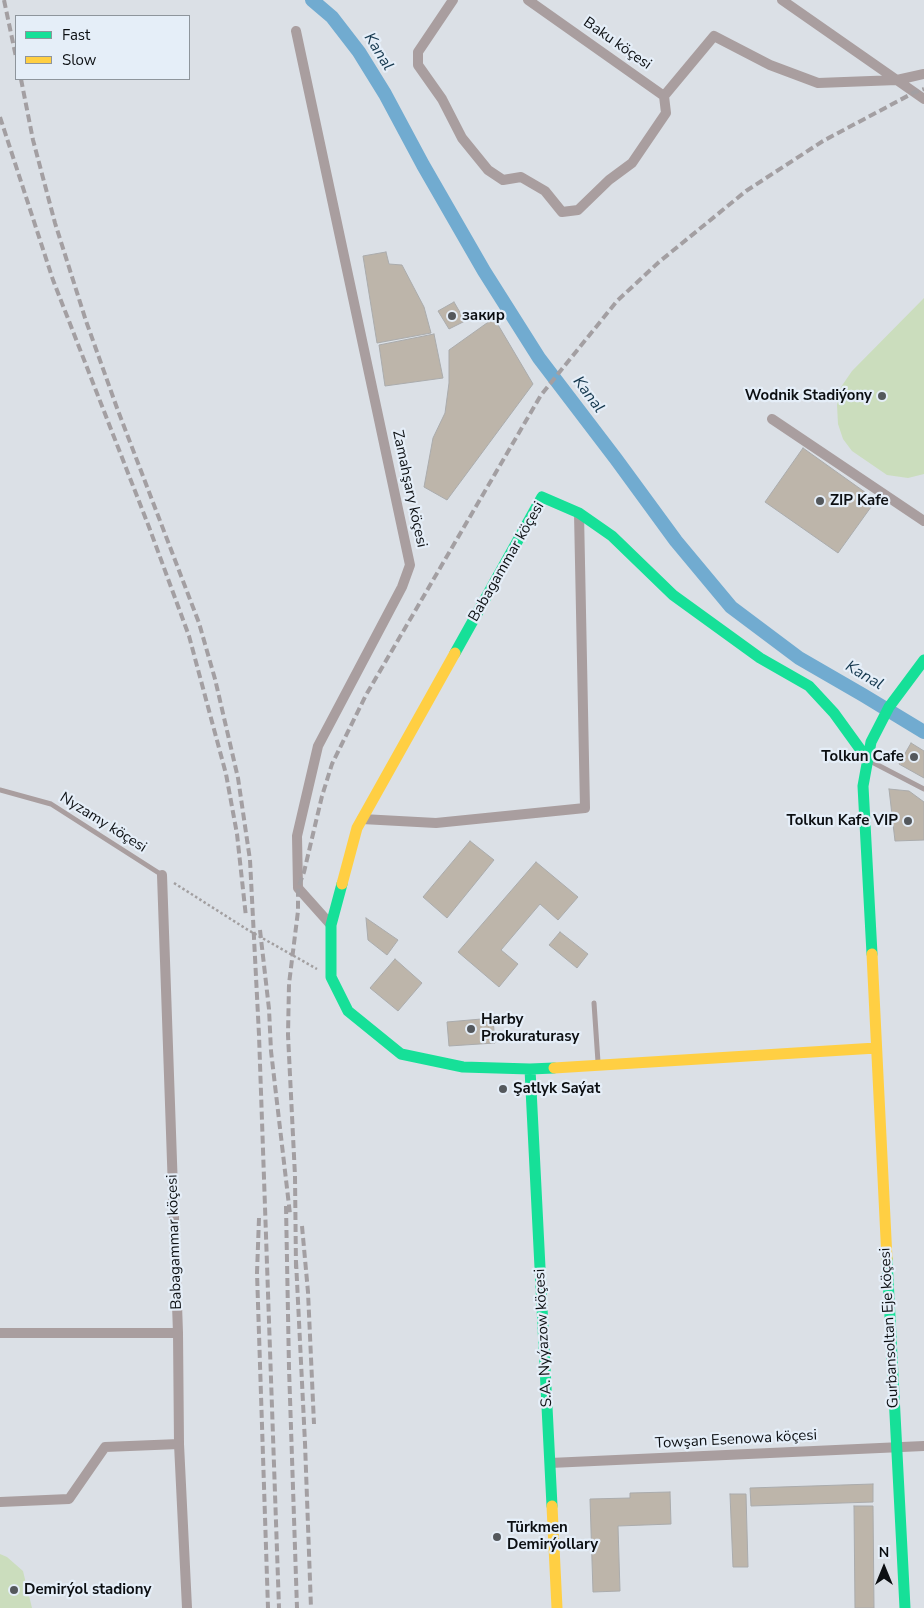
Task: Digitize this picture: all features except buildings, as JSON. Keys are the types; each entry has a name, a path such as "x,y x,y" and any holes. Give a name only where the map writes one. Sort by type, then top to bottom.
{"street":[{"path":"453,0 418,52 418,66 442,99 462,138 488,170 503,180 521,177 545,191 562,212 578,210 609,180 632,163 666,113 664,96 714,36 770,66 818,83 897,80 924,74"},
{"name":"Baku köçesi","path":"528,0 664,96"},
{"path":"782,0 924,99"},
{"name":"Zamahşary köçesi","path":"296,31 410,565 402,587 318,746 297,836 298,888 332,926"},
{"path":"772,419 924,521"},
{"name":"Babagammar köçesi","path":"530,1069 464,1067 401,1054 348,1011 331,977 332,926 357,828 542,497 579,513 612,536 673,595 760,658 809,686 834,714 868,760"},
{"path":"362,819 436,823 585,808 579,513"},
{"name":"Gurbansoltan Eje köçesi","path":"905,1608 863,786 871,742 890,707 922,663"},
{"name":"Babagammar köçesi","path":"162,875 178,1333 179,1444 187,1608"},
{"path":"530,1069 876,1048"},
{"name":"S.A. Nyýazow köçesi","path":"530,1069 557,1608"},
{"path":"0,1333 178,1333"},
{"path":"0,1502 68,1500 105,1448 179,1444"},
{"name":"Towşan Esenowa köçesi","path":"550,1464 924,1446"}],"lane":[{"path":"868,760 924,789"},
{"name":"Nyzamy köçesi","path":"0,790 51,804 162,875"},
{"path":"594,1003 598,1065"}],"path":[{"path":"162,875 248,930 331,977"}],"green space":[{"name":"Wodnik Stadiýony","path":"924,298 924,474 908,478 887,475 852,451 843,439 838,424 837,405 841,387 852,371"},
{"name":"Demirýol stadiony","path":"0,1554 7,1557 23,1571 32,1608 0,1608"}],"waterway":[{"name":"Kanal","path":"312,0 332,17 359,52 385,94 484,271 539,358 676,541 731,607 799,658 924,732"}],"railway":[{"path":"4,0 15,52"},
{"path":"21,80 33,140 55,223 86,321 117,408 199,623 215,679 238,778 250,860 259,1035 279,1608"},
{"path":"296,1268 295,1176 288,1035 289,984 298,911 298,888 304,872 322,796 332,764 366,695 541,395 617,301 659,262 746,191 823,141 924,89"},
{"path":"0,117 53,280 149,527 189,636 226,774 237,834 246,917"},
{"path":"260,930 269,1009 271,1051 290,1214"},
{"path":"286,1206 297,1608"},
{"path":"259,1218 257,1273 268,1608"},
{"path":"302,1226 308,1292 314,1424"},
{"path":"296,1261 311,1608"}],"traffic: fast":[{"path":"455,653 542,497 579,513 612,536 673,595 760,658 809,686 834,713 868,760"},
{"path":"872,954 863,786 871,742 889,707 924,660"},
{"path":"342,884 331,925 331,977 348,1011 401,1054 463,1067 554,1068"},
{"path":"530,1069 552,1506"},
{"path":"887,1259 905,1608"}],"traffic: slow":[{"path":"342,884 357,828 455,653"},
{"path":"872,954 887,1259"},
{"path":"554,1068 876,1048"},
{"path":"552,1506 557,1608"}],"place":[{"name":"закир","path":"452,316"},
{"name":"Wodnik Stadiýony","path":"882,396"},
{"name":"ZIP Kafe","path":"820,501"},
{"name":"Tolkun Cafe","path":"914,757"},
{"name":"Tolkun Kafe VIP","path":"908,821"},
{"name":"Harby Prokuraturasy","path":"471,1029"},
{"name":"Şatlyk Saýat","path":"503,1089"},
{"name":"Türkmen Demirýollary","path":"497,1537"},
{"name":"Demirýol stadiony","path":"14,1590"}]}
